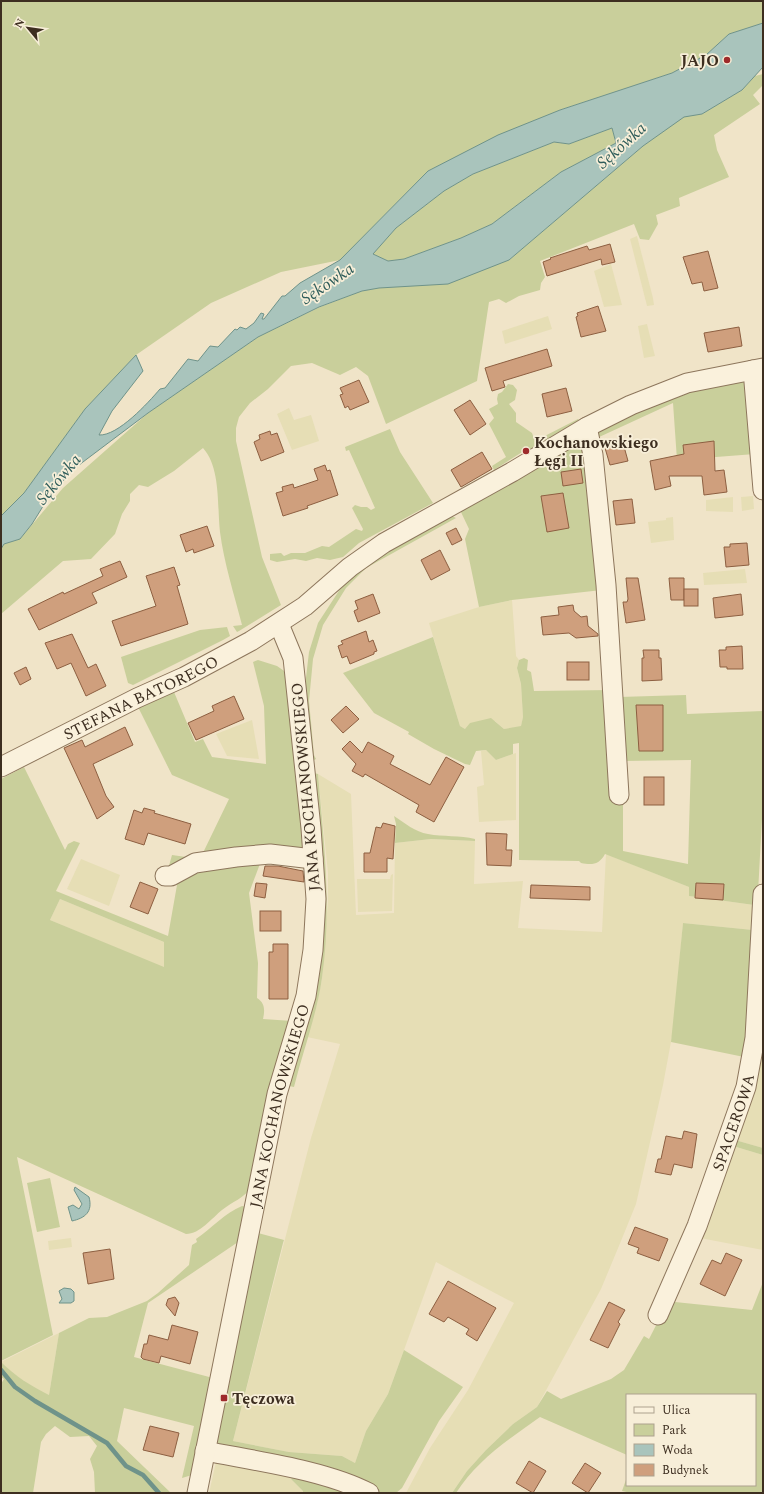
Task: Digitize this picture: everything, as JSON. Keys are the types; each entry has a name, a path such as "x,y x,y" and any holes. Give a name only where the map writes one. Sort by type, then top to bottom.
{"street":[{"path":"279,624 305,606 350,568 384,543 512,472 587,427 631,405 687,383 758,369 763,490"},
{"path":"587,427 593,455 606,586 619,795"},
{"name":"STEFANA BATOREGO","path":"1,767 137,698 229,654 279,624"},
{"name":"JANA KOCHANOWSKIEGO","path":"197,1493 277,1094 306,996 314,950 316,899 292,658 279,624"},
{"path":"165,876 171,876 195,863 236,857 270,854 313,860"},
{"name":"SPACEROWA","path":"658,1315 697,1226 746,1087 755,1038 763,894"},
{"path":"205,1452 303,1471 337,1481 369,1493"}],"shaded area":[{"path":"637,236 654,305 647,306 630,239"},
{"path":"611,264 622,305 604,307 594,271"},
{"path":"548,316 552,329 505,344 502,331"},
{"path":"647,324 655,356 644,358 638,326"},
{"path":"289,408 294,420 311,415 319,441 292,450 277,414"},
{"path":"753,496 754,509 742,511 741,497"},
{"path":"733,497 733,512 706,511 706,500"},
{"path":"673,517 674,540 651,543 648,522 666,520 666,518"},
{"path":"745,569 747,583 704,585 703,573"},
{"path":"512,600 516,656 519,660 517,668 521,684 523,717 521,727 504,729 495,721 465,729 460,726 429,623 479,607"},
{"path":"252,720 259,759 227,756 216,734"},
{"path":"486,750 496,760 516,753 516,820 479,822 477,787 484,785 481,751"},
{"path":"318,774 351,794 356,915 394,913 395,843 431,839 475,841 474,884 523,881 518,928 602,932 606,854 689,887 689,896 754,905 753,930 683,923 673,1031 663,1085 636,1204 601,1289 537,1407 513,1424 486,1450 467,1471 452,1493 406,1493 430,1448 468,1390 514,1303 436,1262 388,1394 366,1431 355,1463 342,1456 289,1452 233,1441 311,1138 340,1044 307,1037 317,1004 322,979 328,901 328,873"},
{"path":"81,859 120,875 109,906 67,889"},
{"path":"393,874 392,911 358,912 357,879 390,879 391,875"},
{"path":"60,899 164,942 164,968 50,920"},
{"path":"763,936 763,1148 735,1140"},
{"path":"733,1146 763,1155 763,1250 700,1238"},
{"path":"71,1238 72,1247 49,1250 48,1241"},
{"path":"59,1333 49,1395 33,1387 11,1372 1,1362"},
{"path":"216,1462 294,1475 291,1479 303,1491 303,1493 209,1493"}],"green space":[{"path":"1,1 763,1 763,23 729,34 706,55 672,73 560,110 428,171 340,260 281,272 211,303 136,355 85,409 24,493 1,516"},
{"path":"763,74 763,85 753,95 760,104 714,135 717,150 729,177 679,198 680,206 656,215 658,224 649,240 640,239 634,224 540,261 545,277 541,283 540,290 519,296 506,303 499,299 489,302 477,381 386,424 368,376 356,367 340,375 312,363 291,366 268,389 250,403 239,417 236,428 236,441 262,557 281,605 237,632 233,626 242,625 222,544 217,488 213,466 209,456 203,448 174,471 148,487 139,485 130,494 130,501 122,514 115,534 91,559 63,561 1,614 1,549 4,544 20,539 63,488 148,413 258,337 320,307 362,291 509,260 643,146 684,116 702,114 742,90 755,76"},
{"path":"612,128 616,143 561,172 492,224 461,238 404,259 388,261 372,254 396,228 444,191 473,174 554,142 569,144"},
{"path":"742,381 748,386 755,454 677,460 673,403 597,438 595,434 630,415 694,389"},
{"path":"508,384 513,385 517,390 515,400 509,404 516,413 516,422 532,433 535,441 578,419 579,420 529,450 527,449 494,470 492,466 506,457 489,424 494,418 489,409 498,404 498,394 502,392"},
{"path":"390,429 400,452 433,503 359,543 343,557 330,560 317,558 306,561 295,559 277,562 270,560 270,554 281,553 284,556 291,553 305,553 322,546 329,547 356,529 362,531 363,529 352,508 355,505 367,507 371,510 375,508 349,450 346,451 345,447"},
{"path":"574,445 581,447 586,454 602,590 512,600 479,607 465,539 469,529 460,510"},
{"path":"450,515 456,518 366,568 346,588 323,625 313,659 309,701 314,755 316,759 314,760 305,686 309,652 318,623 344,583 363,565"},
{"path":"227,627 230,636 223,640 133,685 128,683 121,657 200,630"},
{"path":"433,637 460,726 465,729 470,723 491,718 504,729 521,726 523,717 521,684 517,668 519,660 524,658 528,660 527,670 531,672 534,691 611,690 614,796 623,804 623,851 688,864 691,760 624,761 619,697 686,695 687,714 763,711 762,819 749,1058 671,1042 683,923 753,930 754,905 689,896 689,887 605,854 598,862 592,864 581,863 579,861 519,860 519,743 513,744 513,754 496,760 486,750 476,751 470,765 465,764 434,749 408,734 409,732 374,713 343,673"},
{"path":"258,660 277,666 287,673 306,850 264,853 249,893 258,963 257,998 262,1002 264,1007 263,1019 292,1021 252,1187 242,1197 222,1210 201,1229 186,1234 17,1157 53,1335 1,1361 1,779 24,767 65,850 68,844 74,841 80,843 56,891 168,936 177,885 165,880 172,855 200,859 229,799 172,775 137,705 174,692 195,742 203,739 212,757 266,764 264,706 253,662","holes":["60,899 164,942 164,967 50,920"]},
{"path":"314,773 318,774 325,851 327,901 325,952 320,992 294,1087 289,1086 314,1002 322,949 322,873"},
{"path":"394,816 410,827 423,833 457,836 475,839 475,841 431,839 395,843 396,824"},
{"path":"735,1140 763,1148 763,1155 733,1146"},
{"path":"50,1178 60,1227 37,1232 27,1183"},
{"path":"242,1206 247,1207 241,1240 148,1303 134,1357 213,1378 192,1475 182,1478 194,1426 124,1408 117,1441 171,1493 95,1493 94,1472 90,1459 97,1446 89,1436 70,1437 55,1426 46,1434 41,1442 33,1493 1,1493 1,1384 4,1379 1,1377 1,1362 12,1372 49,1395 59,1333 89,1318 107,1317 147,1301 189,1265 192,1245 197,1242 196,1239 224,1217"},
{"path":"258,1233 284,1240 233,1441 289,1452 342,1456 355,1463 366,1431 388,1394 404,1350 463,1387 439,1421 402,1488 396,1493 377,1493 216,1446"},
{"path":"763,1282 763,1493 631,1493 622,1491 626,1480 626,1486 756,1486 756,1394 626,1394 626,1455 540,1417 494,1451 464,1481 456,1493 452,1493 467,1471 486,1450 513,1424 537,1407 547,1391 561,1399 611,1379 624,1370 644,1336 649,1339 670,1298 675,1302 752,1310"},
{"path":"294,1475 339,1487 345,1493 303,1493 303,1491 291,1479"}],"water":[{"name":"Sękówka","path":"763,23 763,67 742,90 702,114 684,117 643,146 509,260 448,284 379,288 362,291 319,307 258,337 148,413 75,468 50,495 32,524 20,539 4,544 1,549 1,516 24,493 85,409 136,355 143,371 112,411 99,435 107,434 115,430 132,418 160,389 165,388 188,359 198,361 210,346 218,347 235,329 237,330 240,327 246,329 254,323 261,313 264,314 262,319 264,319 282,296 285,296 300,283 340,260 428,171 498,135 560,110 672,73 706,55 729,34","holes":["612,128 616,143 561,172 492,224 461,238 404,259 388,261 373,254 396,228 444,191 473,174 554,142 569,144"]},
{"path":"75,1187 89,1197 90,1207 87,1214 72,1221 68,1207 73,1205 79,1209 82,1204 74,1190"},
{"path":"64,1288 71,1289 74,1292 74,1301 71,1303 59,1303 62,1299 59,1291"}],"building":[{"path":"610,244 615,262 602,265 601,259 547,276 543,262 551,259 550,258 587,246 589,250"},
{"path":"708,251 718,288 704,291 702,282 692,284 683,257"},
{"path":"598,306 606,331 581,337 576,317 578,316 577,313"},
{"path":"739,327 742,346 708,352 704,333"},
{"path":"547,349 552,366 503,381 505,387 492,391 485,368"},
{"path":"359,380 369,402 350,410 348,406 345,408 340,395 343,394 340,388"},
{"path":"566,388 572,411 547,417 542,394"},
{"path":"470,400 486,424 470,435 454,410"},
{"path":"270,431 271,435 277,433 284,452 261,461 254,442 260,439 259,435"},
{"path":"714,441 715,471 724,470 727,492 704,495 702,476 669,476 671,486 655,490 650,461 684,454 683,445"},
{"path":"623,443 628,461 610,465 605,448"},
{"path":"482,452 492,469 461,487 451,470"},
{"path":"325,465 327,471 330,470 338,495 307,506 308,508 283,516 276,493 283,491 282,487 293,484 294,488 318,480 314,469"},
{"path":"581,469 583,483 563,486 561,472"},
{"path":"563,493 569,528 547,532 541,496"},
{"path":"632,499 635,523 616,525 613,501"},
{"path":"207,526 214,546 194,553 193,549 186,552 180,535"},
{"path":"456,528 462,540 452,545 446,533"},
{"path":"747,543 749,565 726,567 724,547 730,547 730,544"},
{"path":"440,550 450,570 431,580 421,560"},
{"path":"120,561 127,577 92,593 97,603 39,630 28,609 63,592 64,594 103,576 100,569"},
{"path":"174,567 180,585 177,586 188,624 121,646 112,621 156,606 146,576"},
{"path":"626,578 638,578 645,620 626,623 623,602 627,602 628,599"},
{"path":"669,578 684,578 684,600 671,600"},
{"path":"684,589 698,589 698,606 684,606"},
{"path":"373,594 380,613 358,622 354,611 358,609 355,601"},
{"path":"741,594 743,615 715,618 713,598"},
{"path":"573,605 574,611 581,617 587,616 588,626 598,634 598,636 576,638 569,633 543,635 541,617 559,615 558,607"},
{"path":"366,631 369,642 373,640 377,651 374,652 374,654 350,664 347,656 342,658 338,646 343,644 341,641"},
{"path":"72,634 88,668 96,664 106,686 86,696 71,663 57,669 45,643"},
{"path":"742,646 743,669 727,669 727,667 720,667 719,650 726,650 726,647"},
{"path":"643,650 659,650 662,680 642,681 642,658 644,658"},
{"path":"567,662 589,662 589,680 567,680"},
{"path":"26,667 31,679 20,685 14,673"},
{"path":"234,696 244,719 196,740 188,723 214,711 212,706"},
{"path":"636,705 663,705 663,751 639,751"},
{"path":"346,706 359,719 343,733 331,720"},
{"path":"125,727 133,745 93,764 106,796 114,807 97,819 64,748 82,740 85,747"},
{"path":"350,741 362,753 368,742 394,756 390,764 430,785 446,757 464,767 434,822 416,812 419,805 365,774 363,777 352,771 356,764 342,749"},
{"path":"644,777 664,777 664,805 644,805"},
{"path":"144,808 155,811 154,813 191,824 185,844 148,833 144,845 125,839 134,810 142,813"},
{"path":"383,823 395,826 393,859 387,858 387,872 364,872 364,853 370,853 376,827 381,828"},
{"path":"486,833 507,834 506,850 512,850 511,866 487,865"},
{"path":"265,866 278,866 303,871 304,882 263,876"},
{"path":"140,882 158,889 148,914 130,907"},
{"path":"256,883 267,884 265,898 254,896"},
{"path":"696,883 724,884 723,900 695,898"},
{"path":"531,885 590,887 590,900 530,898"},
{"path":"260,911 281,911 281,931 260,931"},
{"path":"273,944 288,944 288,999 269,999 269,952 273,952"},
{"path":"684,1131 697,1134 692,1168 674,1164 671,1175 655,1172 658,1159 661,1159 666,1136 682,1139"},
{"path":"635,1227 668,1239 659,1261 637,1253 639,1248 628,1244"},
{"path":"110,1249 114,1279 88,1284 83,1253"},
{"path":"726,1253 742,1260 725,1296 700,1284 712,1260 721,1264"},
{"path":"448,1281 496,1308 477,1341 466,1334 469,1329 448,1317 444,1322 429,1314"},
{"path":"175,1297 179,1303 175,1316 166,1305 168,1299"},
{"path":"609,1302 625,1310 618,1322 620,1324 608,1348 590,1340"},
{"path":"172,1325 198,1332 190,1364 161,1356 159,1363 143,1359 141,1357 144,1344 147,1344 149,1335 168,1340"},
{"path":"150,1426 179,1433 173,1457 143,1450"},
{"path":"529,1461 546,1471 533,1493 516,1483"},
{"path":"585,1463 601,1473 588,1493 572,1483"}],"waterway":[{"path":"1,1370 15,1387 35,1401 107,1443 126,1466 143,1475 159,1493"}],"place":[{"name":"JAJO","path":"727,60"},
{"name":"Kochanowskiego Łęgi II","path":"526,451"},
{"name":"Tęczowa","path":"224,1398"}]}
